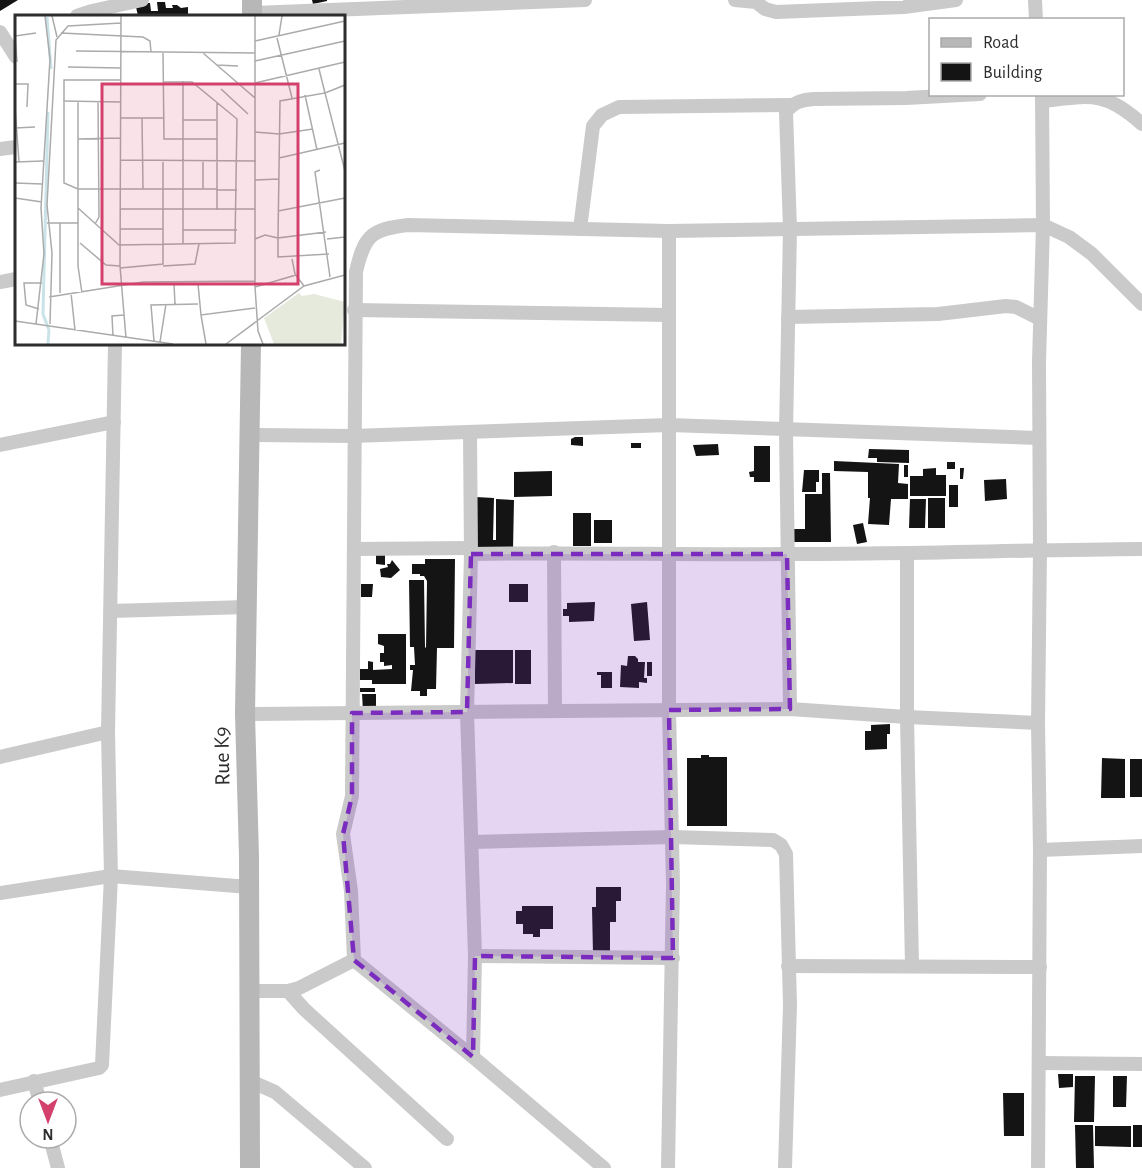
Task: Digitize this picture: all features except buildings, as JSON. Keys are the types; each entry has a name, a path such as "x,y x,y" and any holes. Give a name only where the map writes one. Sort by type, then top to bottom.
{"street":[{"path":"80,15 142,0"},
{"path":"252,10 395,9 491,2 585,0"},
{"path":"735,0 756,2 765,9 776,12 904,7 956,0"},
{"path":"1035,0 1036,18"},
{"path":"0,32 15,50"},
{"path":"790,709 786,430 790,229 786,112 800,100 943,96"},
{"path":"1038,1168 1042,98 1108,99 1124,107 1142,124"},
{"path":"580,229 593,126 602,114 619,107 792,105"},
{"path":"0,149 15,147"},
{"path":"604,1168 354,960 351,891 344,834 352,796 354,310 356,272 361,250 367,239 384,228 408,225 669,231 1043,225 1069,237 1092,254 1142,304"},
{"path":"668,1168 669,1046 673,958 669,710 669,231"},
{"path":"0,282 15,279"},
{"path":"788,317 938,314 1006,306 1016,307 1040,320"},
{"path":"354,310 669,315"},
{"path":"0,1090 99,1068 102,1065 111,876 108,732 115,345"},
{"name":"Rue K9","path":"250,1168 249,886 245,714 251,345"},
{"path":"0,445 114,422"},
{"path":"250,435 353,436 669,425 1040,438"},
{"path":"470,432 471,551 467,712 475,956 473,1057"},
{"path":"354,549 669,555 1142,549"},
{"path":"554,552 555,711"},
{"path":"907,553 907,717 912,966"},
{"path":"111,610 248,607"},
{"path":"245,714 790,709 1038,723"},
{"path":"0,757 108,732"},
{"path":"472,842 672,837 773,840 781,845 786,854 790,1005 785,1168"},
{"path":"1040,850 1142,846"},
{"path":"0,893 111,876 249,886"},
{"path":"475,956 673,958"},
{"path":"250,991 288,991 299,988 354,960"},
{"path":"789,966 1040,966"},
{"path":"288,991 304,1009 447,1139"},
{"path":"1039,1063 1142,1064"},
{"path":"34,1081 37,1090"},
{"path":"250,1082 275,1092 364,1168"},
{"path":"53,1150 58,1168"}],"highlighted area":[{"path":"471,554 787,554 790,709 669,710 673,958 475,956 473,1057 354,960 343,834 352,796 352,713 467,712"}]}
